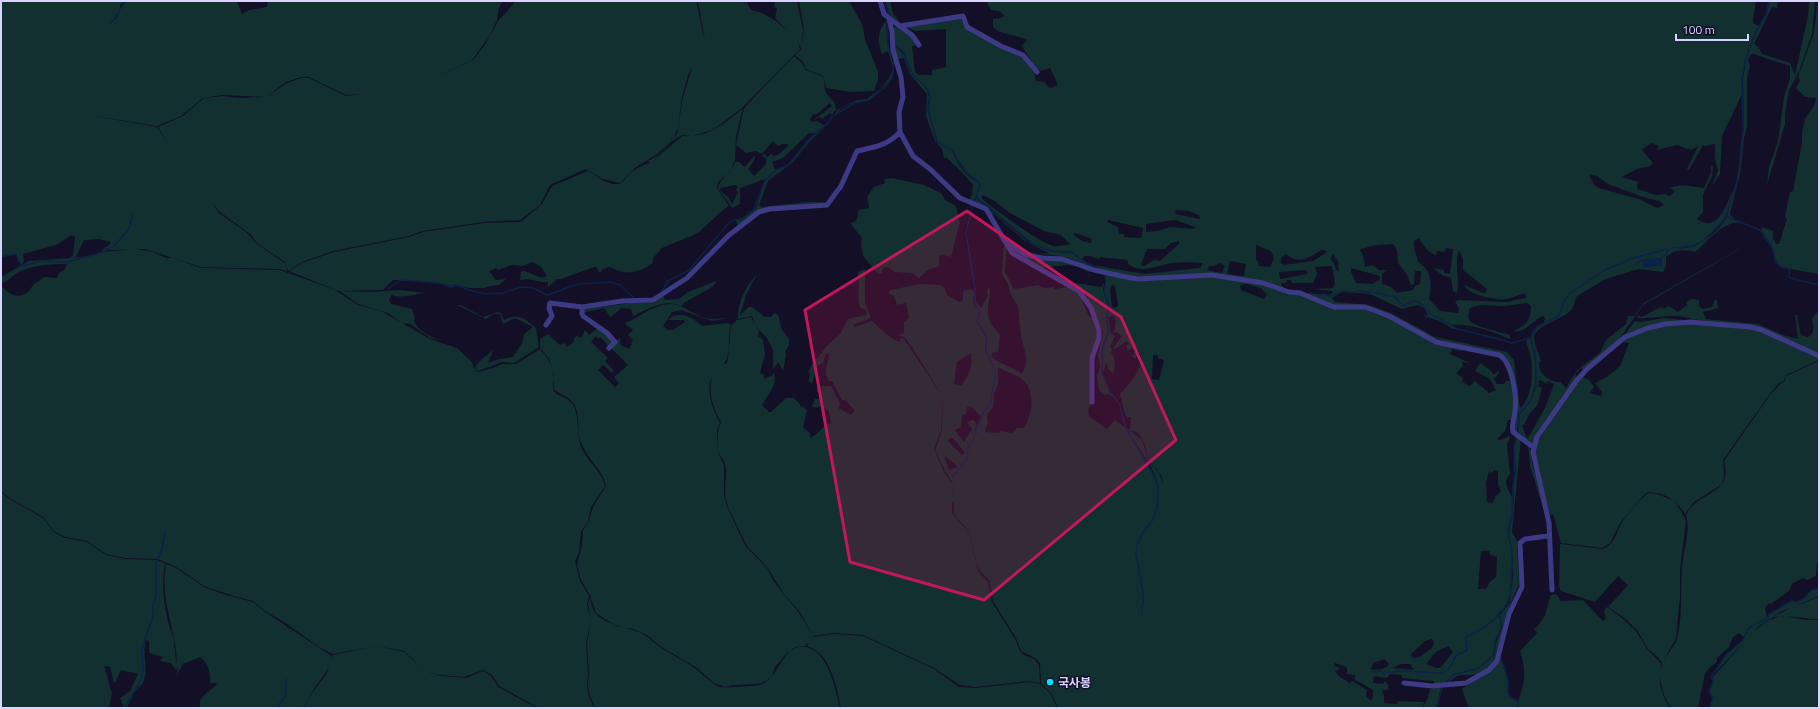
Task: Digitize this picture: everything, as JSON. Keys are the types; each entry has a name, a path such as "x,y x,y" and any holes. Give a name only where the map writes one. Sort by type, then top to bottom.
{"street":[{"path":"880,1 884,14 912,35 919,44"},
{"path":"900,26 963,16 967,27 1001,46 1023,55 1037,72"},
{"path":"889,18 893,50 899,67 904,97 898,122 900,132 913,156 930,169 960,198 986,209 1012,253 1079,291 1091,308 1100,334 1092,358 1092,402"},
{"path":"546,325 552,316 549,308 550,302 582,307 622,301 653,300 687,278 728,236 760,212 770,209 826,205 840,186 857,151 880,146 891,141 900,132"},
{"path":"1003,239 1012,247 1027,255 1042,258 1062,258 1094,270 1126,277 1138,279 1212,275 1263,283 1289,292 1300,293 1334,307 1365,307 1389,316 1436,342 1499,355 1507,364 1511,375 1516,406 1512,427 1513,432 1533,447"},
{"path":"582,307 583,316 607,333 615,342 609,348"},
{"path":"1552,590 1548,536 1549,523 1534,460 1533,447 1537,437 1587,369 1625,337 1648,328 1665,324 1690,322 1750,327 1762,330 1819,356"},
{"path":"1404,683 1432,686 1460,685 1466,683 1493,666 1500,654 1509,614 1522,588 1520,543 1526,539 1548,536"}],"highlighted area":[{"path":"967,211 1121,317 1176,440 984,600 850,562 805,310"}],"green space":[{"path":"1,1 126,1 121,4 118,13 127,1 237,1 242,14 249,10 267,7 268,1 503,1 499,7 497,20 489,37 472,60 421,84 473,60 485,45 498,21 516,1 697,1 705,42 698,1 742,1 750,9 743,1 746,1 751,10 765,14 782,26 790,34 775,18 777,8 774,7 775,1 797,1 803,30 801,48 797,41 800,49 743,107 712,130 693,136 700,135 715,129 743,108 736,136 735,160 730,171 718,182 717,188 729,206 698,233 662,248 653,258 653,263 639,270 623,272 608,267 603,269 600,273 596,267 594,267 561,279 557,279 548,287 548,282 528,279 520,280 521,271 542,278 547,276 541,267 533,262 522,266 512,265 498,270 496,268 489,271 496,280 506,279 499,285 484,288 468,288 455,284 451,286 436,282 393,280 383,290 338,291 289,271 302,263 334,252 409,237 423,232 484,223 521,222 542,204 552,186 588,171 604,181 615,184 621,183 632,172 652,162 647,162 658,155 670,142 657,154 635,168 620,183 603,179 586,169 550,185 540,205 520,220 483,222 422,231 409,236 333,251 302,262 288,271 285,262 257,243 250,234 220,212 212,203 219,213 246,232 257,244 285,263 287,271 279,269 201,267 145,249 101,251 111,242 99,239 84,240 76,257 70,258 73,255 75,237 72,235 56,245 23,254 24,262 21,265 16,254 1,257","holes":["692,68 683,97 677,134 673,138 678,127 682,97 688,75","301,77 309,77 346,95 361,94 346,96 309,78 301,78 287,83 266,97 286,82","222,95 266,97 238,98 223,96 204,98 183,116 158,127 169,145 157,127 88,115 157,126 181,116 203,98","682,135 692,136 682,136 653,161 671,142"]},
{"path":"799,1 849,1 862,24 865,39 878,72 878,79 874,91 851,92 826,88 823,76 806,69 803,62 795,55 801,49 804,29"},
{"path":"885,1 890,1 893,13 900,23 890,15"},
{"path":"988,1 1756,1 1753,21 1754,24 1759,26 1745,60 1742,79 1742,94 1722,136 1720,174 1712,186 1718,170 1715,160 1715,144 1703,145 1689,170 1687,169 1698,146 1691,150 1677,145 1657,150 1659,146 1651,143 1642,150 1653,163 1650,166 1637,169 1622,177 1638,182 1637,189 1656,195 1665,194 1670,196 1675,191 1670,188 1674,187 1683,186 1704,188 1711,172 1711,166 1713,166 1712,176 1703,195 1703,212 1697,219 1705,223 1711,223 1722,214 1735,186 1726,216 1715,230 1704,240 1694,245 1678,249 1686,248 1700,243 1706,239 1718,229 1727,217 1742,222 1722,228 1695,252 1680,250 1672,252 1666,257 1666,266 1663,272 1639,269 1604,280 1577,296 1573,307 1566,315 1539,329 1534,337 1541,361 1539,362 1540,370 1546,377 1553,381 1561,382 1566,388 1577,370 1600,353 1606,340 1626,324 1628,316 1634,316 1644,303 1732,253 1746,243 1733,253 1643,305 1617,342 1584,370 1581,368 1575,374 1577,377 1533,444 1518,434 1520,414 1531,401 1536,385 1536,357 1532,346 1532,334 1540,325 1557,317 1544,323 1545,319 1543,316 1522,330 1513,331 1524,325 1529,319 1531,306 1527,303 1504,306 1480,305 1470,308 1468,317 1470,321 1483,327 1510,335 1510,339 1473,326 1451,325 1457,329 1453,329 1440,321 1424,316 1428,315 1424,308 1418,305 1402,309 1370,294 1359,293 1342,292 1332,298 1335,302 1369,305 1393,314 1435,337 1507,352 1514,360 1520,409 1527,399 1531,386 1531,358 1526,340 1530,339 1535,358 1535,386 1530,401 1519,414 1517,434 1513,431 1516,413 1512,373 1504,356 1432,338 1369,306 1337,306 1306,293 1328,295 1333,293 1332,291 1314,289 1333,288 1335,284 1332,266 1315,267 1317,274 1313,283 1292,283 1291,280 1287,280 1286,283 1281,283 1283,290 1265,283 1229,278 1186,275 1127,276 1104,271 1093,265 1144,274 1200,268 1203,263 1176,263 1140,269 1129,265 1127,260 1100,257 1099,259 1084,256 1082,260 1100,271 1069,258 1042,254 1049,253 1025,241 996,216 974,203 976,198 1028,242 1052,252 1072,253 1080,259 1072,252 1052,251 1033,244 978,199 977,195 973,203 969,202 973,185 947,158 944,158 942,149 935,141 926,116 927,94 910,74 904,58 898,59 893,45 904,55 910,71 928,91 929,98 927,109 936,141 942,145 937,141 929,113 930,98 929,90 912,73 904,52 893,43 894,27 901,27 919,45 912,46 915,72 919,75 932,75 932,70 946,67 946,29 915,31 905,26 961,18 964,27 989,41 1023,56 1034,71 1036,81 1045,82 1047,86 1051,88 1058,85 1050,68 1040,71 1034,66 1022,46 1027,40 1001,32 993,27 993,18 998,19 1005,16 999,11 991,10 987,3","holes":["948,148 952,149 955,156 968,173 979,182 980,186 978,194 978,183 965,173 958,163 952,150","1589,174 1597,176 1608,184 1646,198 1659,201 1664,205 1657,208 1639,199 1599,188 1594,185","983,195 993,200 1010,213 1044,231 1061,235 1070,244 1062,246 1048,244 1028,233 981,198","1176,210 1189,211 1199,215 1200,219 1175,214","1108,220 1143,228 1141,238 1124,237 1124,234 1119,234 1118,227 1107,222","1175,220 1195,227 1194,229 1170,227 1158,231 1146,232 1146,224","1075,233 1090,238 1092,239 1091,243 1082,241 1073,234","1419,238 1426,248 1431,253 1436,255 1437,251 1445,252 1446,248 1453,249 1450,274 1444,273 1444,270 1433,268 1442,275 1451,278 1453,291 1457,293 1458,288 1457,260 1459,250 1463,259 1463,270 1487,289 1486,292 1483,293 1464,285 1471,292 1490,298 1502,299 1507,299 1525,293 1526,298 1506,302 1458,300 1455,302 1459,308 1458,313 1440,311 1429,299 1431,288 1430,278 1426,269 1418,262 1414,241","1179,241 1179,244 1160,261 1154,260 1144,266 1141,265 1147,249 1165,249 1171,243","1393,244 1397,250 1398,263 1406,273 1411,285 1414,284 1415,271 1421,271 1420,284 1415,286 1413,290 1397,293 1391,287 1382,284 1382,274 1387,270 1379,270 1373,265 1365,267 1363,255 1360,251 1361,249 1377,245","1256,245 1271,251 1274,258 1270,267 1259,266 1258,261 1256,260","1321,250 1327,252 1313,261 1284,265 1281,263 1281,258 1286,254 1299,260 1308,258","1332,253 1338,261 1339,271 1336,270 1334,263 1331,260","1230,261 1246,264 1244,276 1227,274","1220,263 1225,266 1222,273 1207,270 1209,266 1214,266","1351,268 1380,276 1380,279 1373,284 1356,283 1351,272","1305,270 1308,272 1307,274 1280,279 1279,272","1539,380 1546,383 1548,381 1554,384 1545,408 1528,438 1526,437 1522,425 1524,425 1529,414 1537,406 1542,388 1538,386"]},
{"path":"1769,1 1778,1 1777,8 1772,7 1754,44 1759,48 1762,54 1790,63 1795,75 1808,16 1809,2 1815,1 1812,34 1799,72 1789,90 1785,113 1785,124 1767,185 1769,167 1778,141 1784,97 1790,78 1790,66 1754,54 1751,54 1748,60 1750,66 1747,79 1747,127 1744,138 1740,175 1730,213 1730,215 1734,218 1732,218 1727,216 1739,171 1744,126 1743,79 1746,60 1756,31 1767,13"},
{"path":"1818,1 1819,274 1790,269 1779,265 1774,256 1772,246 1761,230 1762,227 1773,231 1773,238 1776,244 1779,244 1787,219 1785,217 1790,192 1793,191 1805,119 1815,104 1816,98 1805,97 1796,88 1800,80 1798,77 1814,33"},
{"path":"886,21 887,44 894,65 891,79 870,99 853,103 842,108 834,115 837,110 857,100 867,99 881,88 889,78 893,68 888,51 882,54 879,45 881,28"},
{"path":"794,56 802,63 806,70 823,77 826,93 834,102 836,109 832,115 830,113 822,119 820,117 814,120 832,106 830,103 817,114 813,115 810,119 812,122 817,121 825,126 816,133 809,133 783,158 772,162 775,170 768,178 740,188 740,204 732,208 718,188 735,162 739,162 745,167 755,155 754,161 748,169 754,176 766,164 766,159 762,155 765,154 767,157 771,154 774,156 779,154 789,145 783,144 778,146 773,141 762,154 756,151 746,153 736,145 744,108","holes":["736,185 738,187 736,190 738,193 732,204 728,197 720,190 720,188"]},
{"path":"826,127 812,139 793,162 768,181 759,205 762,207 807,202 825,202 769,208 738,226 736,220 742,220 756,208 765,181 778,169 788,165 813,136"},
{"path":"892,178 924,185 941,193 945,200 956,206 960,222 951,257 944,255 939,256 939,266 928,270 919,278 912,273 895,272 887,267 883,268 882,273 878,274 863,256 861,245 862,238 850,223 855,222 857,219 858,210 869,208 867,197 874,187 885,183 884,179"},
{"path":"1002,234 1018,246 1030,252 1042,254 1030,253 1016,248"},
{"path":"1004,241 1007,246 1005,272 1014,289 1038,285 1045,288 1054,287 1054,289 1069,287 1084,298 1083,303 1089,317 1094,318 1099,333 1093,353 1091,404 1088,410 1089,416 1107,429 1115,420 1125,427 1146,461 1157,484 1153,471 1126,427 1142,440 1150,464 1153,466 1150,462 1142,439 1137,433 1130,430 1131,417 1127,417 1125,414 1120,394 1131,381 1141,364 1140,353 1136,358 1132,357 1135,351 1132,348 1128,351 1126,346 1129,344 1127,341 1115,349 1113,348 1122,336 1116,332 1114,333 1116,321 1114,316 1108,317 1111,333 1115,336 1110,346 1112,349 1111,353 1114,359 1115,368 1113,373 1108,369 1106,363 1103,373 1103,349 1109,329 1107,317 1109,305 1104,292 1106,280 1105,273 1138,280 1204,275 1255,282 1300,294 1327,305 1365,308 1380,312 1431,340 1464,347 1462,351 1452,349 1450,354 1470,363 1462,362 1463,366 1456,373 1463,378 1462,382 1470,386 1475,381 1489,393 1496,390 1490,379 1475,371 1480,363 1489,369 1494,375 1498,371 1499,373 1494,379 1497,384 1504,384 1506,381 1512,383 1515,406 1513,420 1508,420 1505,431 1497,439 1500,440 1509,436 1510,437 1507,445 1510,474 1507,478 1506,485 1513,502 1513,510 1508,532 1513,566 1512,588 1505,605 1493,620 1499,615 1501,627 1495,641 1493,655 1479,668 1494,656 1495,647 1499,655 1489,668 1481,673 1473,675 1460,675 1452,679 1450,683 1445,684 1454,675 1474,668 1453,675 1443,684 1434,685 1434,681 1402,678 1402,675 1390,674 1387,678 1374,676 1373,683 1383,684 1385,681 1388,684 1389,689 1382,691 1384,695 1384,703 1397,704 1398,701 1424,702 1423,707 1428,698 1430,689 1433,689 1433,686 1441,687 1436,708 1058,708 1052,694 1041,683 1040,663 1035,658 1021,651 1016,638 993,601 989,580 979,570 977,565 969,532 954,514 953,483 945,471 935,450 942,431 943,397 912,347 904,337 898,335 904,333 904,322 909,318 906,303 897,305 894,296 888,293 891,290 919,284 940,285 944,287 947,295 959,302 963,300 963,291 971,289 974,292 973,303 979,311 978,318 980,312 976,305 974,295 975,292 976,302 981,308 988,296 987,290 989,287 989,319 1000,335 998,352 991,355 997,361 1022,374 1026,365 1026,356 1021,336 1018,306 1011,295 1008,284 1002,274","holes":["1246,284 1261,288 1267,295 1264,299 1241,290 1240,285","1112,285 1115,286 1118,305 1116,308 1112,307 1110,290","977,320 987,337 987,354 985,350 986,338","971,353 970,370 961,386 954,384 957,362","1153,355 1158,355 1158,358 1164,360 1159,380 1152,379","998,367 1020,378 1027,385 1031,397 1031,410 1024,428 1017,428 1012,433 1000,431 999,433 986,432 985,430 988,423 987,414 993,407 994,393 998,384","967,407 973,408 982,418 976,429 977,432 973,440 977,425 974,420 967,422 972,429 964,442 955,430 961,427 962,415 966,414","949,438 953,438 965,453 962,455 948,441","944,455 958,467 949,470","1494,470 1498,471 1498,484 1501,491 1495,497 1493,503 1487,502 1486,483 1489,471 1492,473","1481,551 1489,551 1490,555 1497,557 1496,577 1490,582 1486,589 1478,589","1432,639 1434,642 1433,647 1420,657 1414,658 1410,655 1425,641","1448,646 1453,652 1440,668 1426,664 1436,652","1385,659 1389,664 1382,669 1371,670 1373,663","1335,663 1347,667 1347,674 1356,675 1354,679 1373,690 1371,701 1366,696 1367,690 1352,681 1350,683 1340,677 1334,670 1337,671 1340,668 1334,666","1401,664 1410,664 1414,670 1393,668"]},
{"path":"136,249 153,252 166,258 173,258 201,268 279,270 297,276 335,290 358,305 381,311 430,339 457,348 472,362 474,368 478,372 502,364 516,364 540,349 548,359 551,366 554,377 553,386 555,393 569,400 575,409 581,447 598,471 605,486 591,507 588,522 581,531 579,551 575,562 580,581 589,596 587,605 591,619 586,644 588,673 587,684 588,694 594,708 539,708 499,686 492,675 483,670 464,677 439,675 424,670 404,651 377,646 333,654 319,647 284,622 265,611 253,601 204,586 176,567 158,559 125,558 106,554 87,541 65,537 54,531 43,517 8,497 1,491 1,289 3,287 11,294 18,296 25,294 34,284 44,277 57,278 59,273 64,270 67,264 28,268 1,283 1,277 29,261 91,256 101,252"},
{"path":"1012,249 1018,252 1057,258 1079,266 1066,265 1040,268 1013,252"},
{"path":"1079,266 1095,272 1088,272"},
{"path":"865,269 865,302 871,318 853,325 855,327 872,321 895,340 899,342 901,338 904,339 943,397 941,431 934,449 944,472 953,484 954,499 952,504 952,513 969,533 978,571 988,582 992,602 1015,639 1020,651 1024,655 1034,659 1039,665 1040,683 1028,681 975,687 960,685 934,668 863,635 834,633 813,636 810,642 805,646 795,647 786,654 775,667 772,676 766,681 758,684 732,685 725,687 714,683 697,668 660,646 647,635 633,629 616,626 596,613 590,595 581,580 577,565 582,545 583,530 589,521 593,507 606,486 602,474 583,447 580,440 577,412 574,404 570,399 554,389 552,367 545,353 540,348 540,339 548,334 560,345 565,343 567,347 574,342 574,338 577,336 581,338 585,330 589,335 599,327 614,342 609,347 600,337 598,339 596,336 591,342 608,358 605,361 614,371 612,373 603,365 598,370 615,387 619,383 614,377 628,365 611,348 619,338 621,340 619,344 629,349 633,340 628,335 633,330 625,323 647,311 658,306 675,304 709,319 737,316 712,321 681,310 672,312 663,326 668,330 673,330 685,322 684,320 668,320 677,315 691,318 702,326 728,323 731,325 728,352 726,361 723,364 727,363 731,326 737,320 751,317 759,331 758,336 763,340 765,354 760,373 764,375 764,379 773,375 774,371 775,376 774,385 762,405 769,412 771,412 786,398 794,398 800,404 801,408 802,406 807,410 803,427 810,433 810,438 831,423 829,411 821,406 816,408 812,406 815,399 821,399 821,391 817,392 817,386 831,386 840,404 838,408 851,415 855,411 846,401 842,400 832,381 829,381 827,378 826,371 829,355 828,353 826,354 823,363 817,366 812,384 809,381 810,373 808,372 815,359 817,359 826,347 840,334 848,319 866,315 867,311 860,307 858,299 858,272","holes":["712,377 711,395 721,422 718,430 718,452 724,461 726,469 725,495 728,507 747,546 767,567 784,594 800,612 813,636 799,613 774,582 767,568 746,547 727,507 724,495 724,465 718,453 717,431 720,423 711,400 709,388"]},
{"path":"757,274 746,295 740,315 749,307 752,307 765,317 771,317 774,313 778,315 782,329 789,341 787,349 785,350 786,355 783,371 778,362 774,369 773,368 773,350 767,338 756,326 752,316 738,319 739,307 743,295"},
{"path":"716,281 712,287 690,299 681,306 669,303 657,305 633,316 631,309 622,308 610,317 604,308 583,313 584,309 639,302 663,295 665,300 679,299 688,292"},
{"path":"1075,283 1101,287 1104,283 1103,290 1108,305 1106,317 1108,331 1102,348 1102,374 1110,392 1113,395 1112,396 1108,394 1104,395 1099,390 1097,376 1100,367 1098,355 1103,332 1092,307 1071,286"},
{"path":"400,290 425,293 404,296 392,295 389,299 391,304 412,309 415,318 414,321 418,328 424,333 438,340 430,338 410,324 402,323 388,313 358,304 340,291 372,292"},
{"path":"1692,299 1699,300 1699,306 1703,309 1712,307 1715,299 1717,301 1718,308 1703,312 1706,319 1758,324 1783,335 1798,339 1795,315 1797,315 1801,335 1808,337 1813,331 1812,318 1819,310 1819,354 1767,331 1679,316 1637,318 1639,314 1640,317 1662,307 1663,309 1669,306 1678,312 1687,305 1686,302"},
{"path":"461,305 483,317 498,312 502,314 504,320 513,317 524,319 536,328 539,347 514,363 502,362 478,371 475,368 476,365 494,349 488,363 499,359 513,357 522,343 524,334 533,327 515,318 503,324 500,314 494,314 486,319 459,306 452,306"},
{"path":"1664,318 1684,320 1672,322 1620,340 1635,321 1641,322"},
{"path":"1691,323 1740,327 1762,332 1819,357 1819,360 1786,375 1784,381 1779,383 1723,460 1724,476 1722,484 1694,502 1685,514 1678,504 1665,495 1648,492 1620,523 1610,543 1602,548 1561,543 1553,514 1550,515 1534,454 1537,442 1582,376 1589,380 1594,387 1590,393 1601,396 1602,392 1595,383 1607,377 1620,366 1629,343 1621,342 1646,330"},
{"path":"1819,361 1819,562 1817,563 1816,576 1807,580 1803,578 1792,584 1789,591 1771,604 1769,603 1765,608 1767,618 1749,627 1744,637 1739,633 1733,637 1729,647 1717,658 1717,662 1705,673 1698,708 1672,708 1664,694 1661,684 1661,673 1662,664 1677,639 1679,630 1682,569 1688,528 1686,515 1692,507 1713,492 1724,481 1724,461 1770,395 1780,384 1785,381 1786,376"},
{"path":"1517,438 1521,438 1512,532 1517,541 1519,584 1506,615 1498,654 1495,646 1502,627 1500,615 1510,602 1511,592 1513,560 1509,533 1514,500 1513,488 1516,472 1514,446"},
{"path":"1528,444 1543,501 1545,514 1530,466"},
{"path":"1,492 8,498 43,518 54,532 65,538 87,542 106,555 125,559 157,560 165,563 163,578 164,602 169,627 174,640 166,603 164,577 166,564 176,568 204,587 226,595 253,602 265,612 332,656 327,671 303,708 278,708 283,699 276,708 200,708 201,700 205,694 217,684 210,683 210,675 205,662 200,657 183,664 173,682 177,674 178,666 176,670 171,663 160,661 163,657 149,653 149,641 146,640 144,682 136,690 127,708 125,708 135,689 124,708 120,698 130,691 138,674 121,670 114,683 110,667 104,666 112,693 109,708 1,708","holes":["174,640 176,652 177,665"]},
{"path":"1649,493 1657,494 1675,501 1686,520 1680,570 1680,597 1676,638 1662,663 1657,656 1648,649 1637,630 1623,617 1608,607 1628,585 1618,576 1595,602 1561,591 1559,586 1560,544 1602,549 1606,547 1612,542 1621,524 1630,512 1642,498"},
{"path":"1813,590 1819,590 1819,596 1780,612 1758,627 1712,676 1726,655 1742,641 1747,631 1754,625 1769,618 1769,615 1791,602 1800,601"},
{"path":"1556,594 1561,601 1583,600 1603,621 1606,619 1604,612 1606,607 1622,618 1636,631 1647,649 1661,664 1660,685 1665,700 1670,708 1518,708 1524,675 1520,651 1537,633 1534,629 1546,613 1551,595"},
{"path":"590,597 596,614 601,618 612,624 637,631 645,635 660,647 692,666 711,682 720,687 759,685 772,677 785,656 797,647 806,647 814,650 820,656 830,672 840,708 595,708 589,693 588,684 589,673 587,644 591,619 588,604"},
{"path":"1819,597 1819,619 1789,617 1771,618 1792,607"},
{"path":"1782,616 1806,620 1819,620 1819,708 1710,708 1713,698 1710,692 1713,681 1712,678 1753,632 1769,620"},
{"path":"834,634 863,636 934,669 959,687 976,688 1028,682 1040,684 1051,694 1057,708 841,708 832,672 822,656 807,646 813,637"},
{"path":"377,646 404,652 424,670 440,676 466,678 483,671 491,676 498,687 537,708 304,708 312,693 326,675 333,655"},
{"path":"1500,658 1508,680 1508,694 1510,698 1517,701 1517,708 1469,708 1462,689 1493,669"}],"water":[{"path":"1662,257 1663,265 1644,268 1642,260"}],"waterway":[{"path":"110,23 113,21 121,6 126,1"},
{"path":"884,1 889,15"},
{"path":"1518,433 1519,414 1531,400 1536,386 1536,357 1531,338 1533,331 1538,326 1559,316 1564,301 1569,294 1603,271 1633,258 1672,248 1695,246 1704,240 1724,220 1736,186 1739,169 1743,127 1742,79 1745,60 1756,32 1766,14 1769,1"},
{"path":"887,19 888,46 892,56"},
{"path":"894,45 904,54 913,75 928,90 930,98 928,109 937,141 946,148 952,149 963,168 980,185 972,207 966,233 975,288 974,303 979,311 977,322 987,337 986,352 996,371 990,405 984,410 975,430 977,432 968,448 967,459 953,476"},
{"path":"662,291 668,281 689,270 727,225 734,220 742,219 754,209 765,180 776,170 787,166 810,138 826,125 833,116 855,103 869,100 883,89 892,78 894,63"},
{"path":"976,197 1033,244 1053,251 1072,252 1080,259 1098,269"},
{"path":"1,257 16,254 21,266 42,261 66,262 101,253 115,245 129,229 133,214"},
{"path":"1727,217 1760,230 1772,247 1776,263 1790,270 1790,278 1819,285"},
{"path":"1662,257 1665,256 1668,250"},
{"path":"1636,264 1642,260"},
{"path":"1104,274 1106,280 1104,293 1109,305 1107,317 1109,330 1102,352 1102,374 1110,392 1119,403 1126,429 1156,479 1158,490 1157,508 1152,521 1142,534 1137,546 1136,554 1143,592 1141,615"},
{"path":"388,289 404,280 438,283 451,287 456,285 485,294 503,293 521,287 533,288 547,295 578,284 610,282 620,285 634,298"},
{"path":"1319,296 1322,294 1331,296 1343,291 1384,294 1394,296 1403,306 1413,301 1419,302 1433,316 1457,329 1512,343 1530,338"},
{"path":"1372,672 1380,671 1383,673 1401,671 1441,673 1449,669 1456,656 1467,650 1466,637 1482,629 1495,619 1507,604 1510,598 1512,553 1508,530 1512,517 1513,486 1515,475 1514,451 1516,437"},
{"path":"125,708 141,680 143,670 142,648 153,616 153,606 156,596 156,564 162,549 165,532"},
{"path":"1710,708 1713,698 1709,692 1713,681 1711,677 1726,655 1742,641 1750,627 1768,618 1768,615 1791,601 1797,602 1803,599 1812,590 1819,589"},
{"path":"1446,683 1453,675 1479,668 1494,655 1495,641 1502,627 1499,615"},
{"path":"1501,658 1508,680 1508,693 1510,697 1517,700 1518,708"},
{"path":"277,708 286,695 286,679"},
{"path":"1437,708 1442,687"}],"place":[{"name":"국사봉","path":"1050,682"}]}
